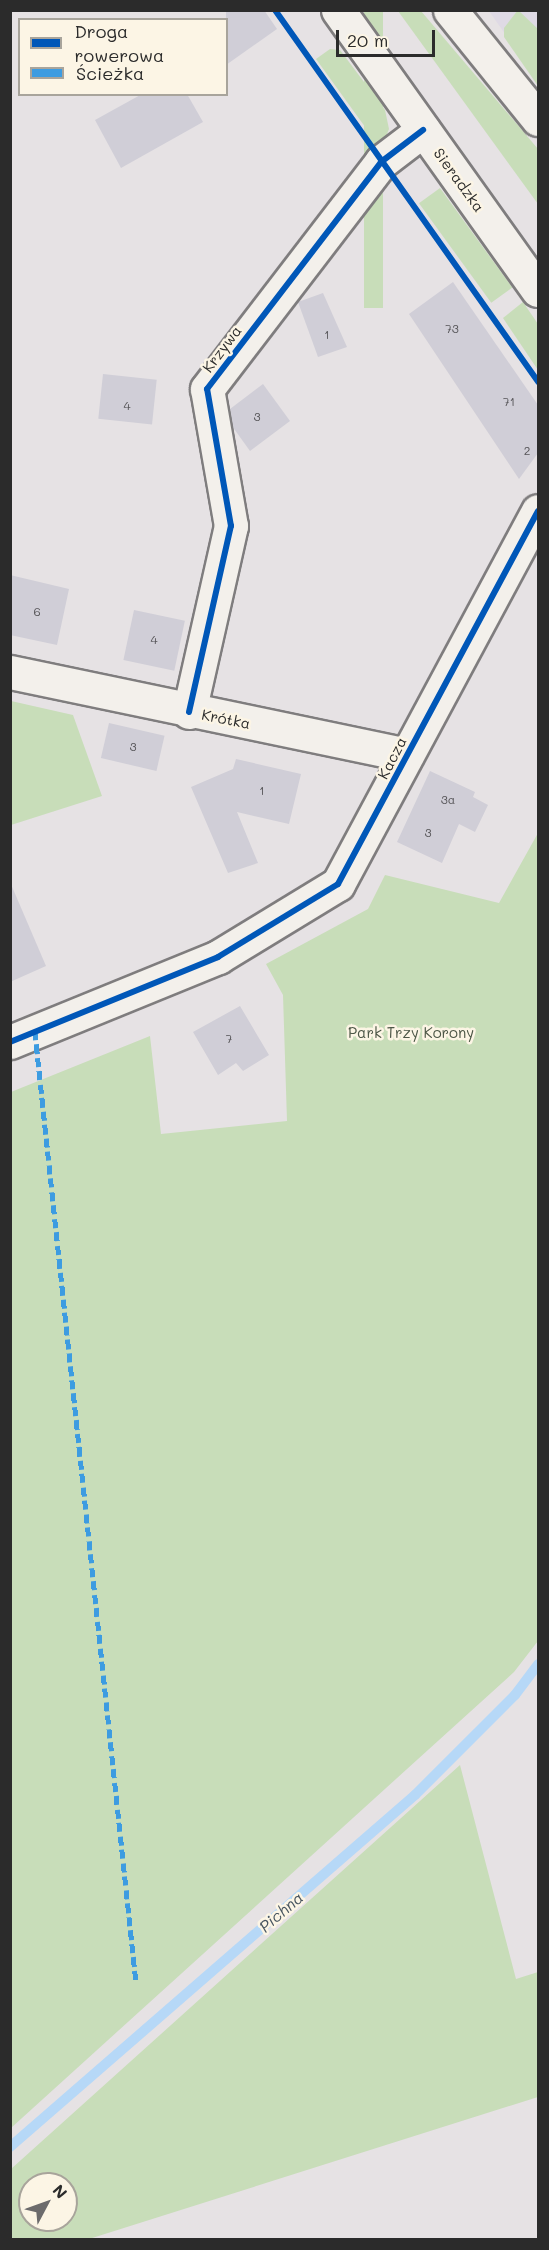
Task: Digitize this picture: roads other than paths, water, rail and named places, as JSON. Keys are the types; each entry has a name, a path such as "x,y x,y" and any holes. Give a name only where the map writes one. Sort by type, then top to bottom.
{"street":[{"name":"Sieradzka","path":"338,10 538,291"},
{"path":"467,15 538,119"},
{"name":"Krzywa","path":"189,711 231,526 207,389 381,162 423,129"},
{"name":"Kacza","path":"10,1042 218,957 320,899 338,884 362,847 406,755 538,511"},
{"name":"Krótka","path":"10,672 406,755"}],"waterway":[{"name":"Pichna","path":"10,2147 415,1795 515,1695 538,1664"}],"park label":[{"name":"Park Trzy Korony","path":"411,1033"}]}
